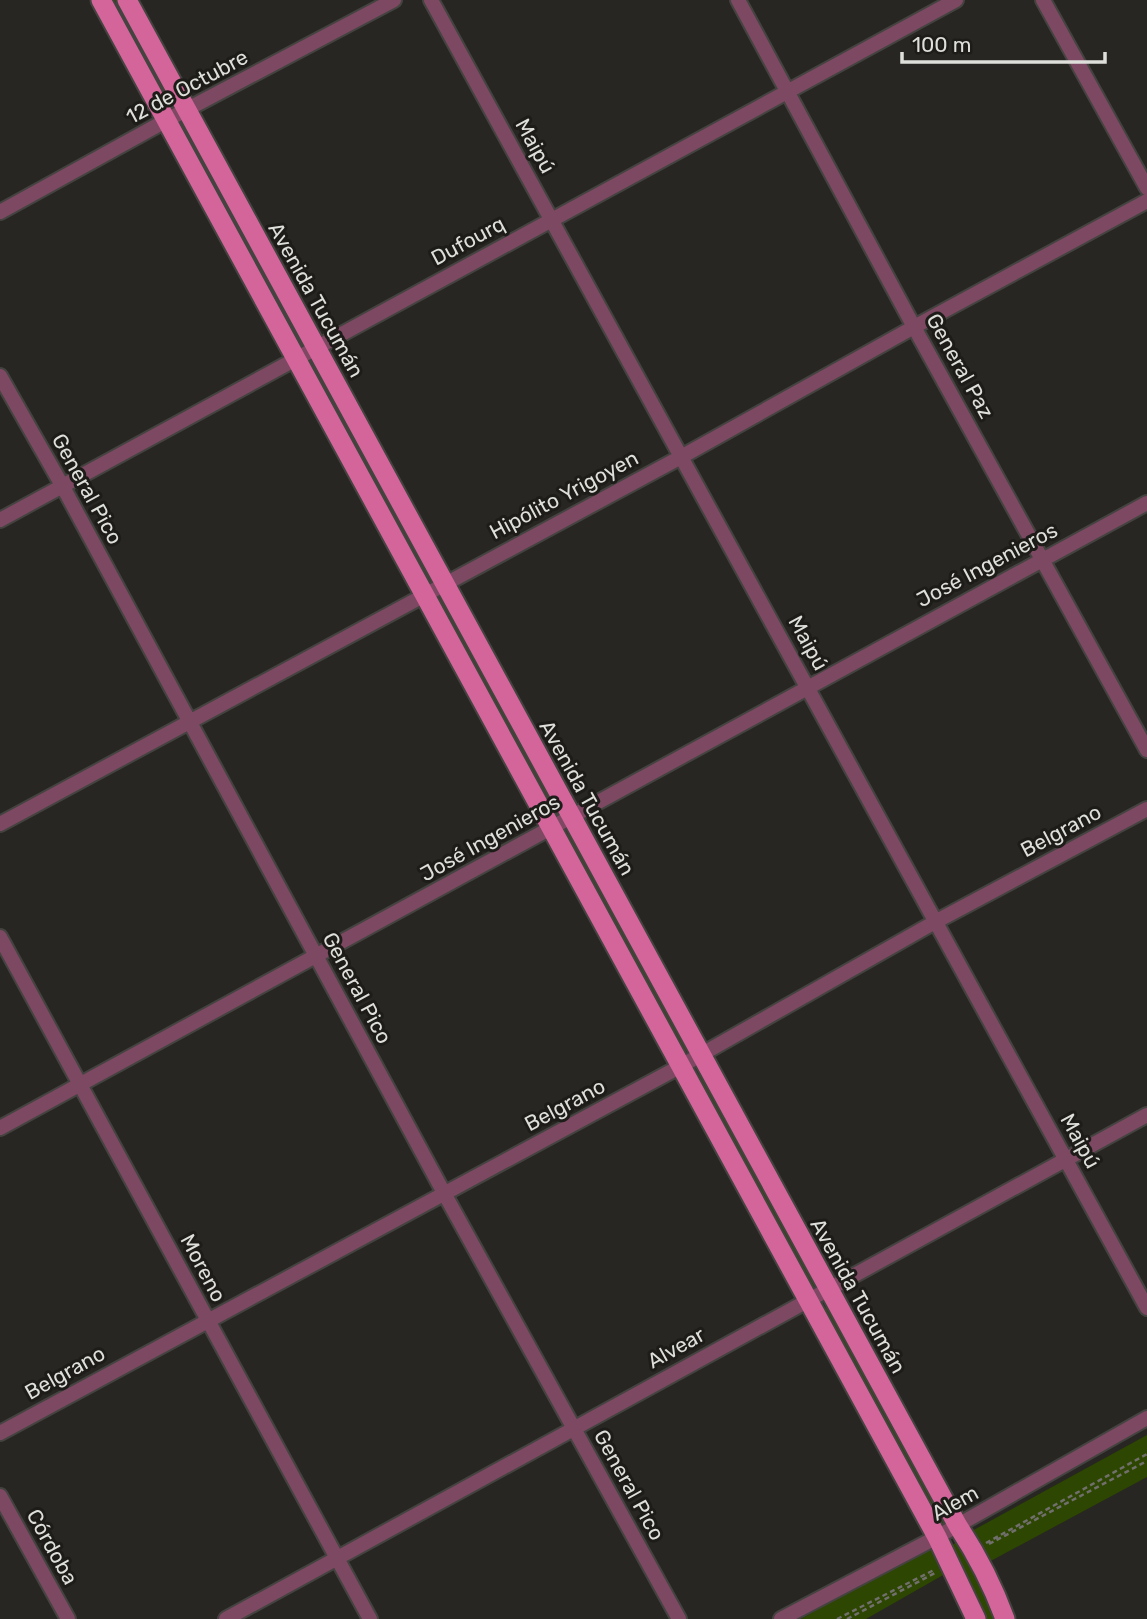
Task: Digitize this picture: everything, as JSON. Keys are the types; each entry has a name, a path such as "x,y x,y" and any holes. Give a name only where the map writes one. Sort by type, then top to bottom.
{"main road":[{"path":"101,0 937,1537 976,1619"},
{"name":"Avenida Tucumán","path":"127,0 957,1526 974,1551 1005,1619"}],"street":[{"name":"12 de Octubre","path":"0,212 394,0"},
{"name":"Maipú","path":"431,0 1147,1308"},
{"name":"General Paz","path":"738,0 1147,750"},
{"name":"Dufourq","path":"0,520 956,0"},
{"path":"1043,0 1147,188"},
{"name":"Hipólito Yrigoyen","path":"0,824 681,457 1147,201"},
{"name":"General Pico","path":"0,376 63,487 444,1194 679,1619"},
{"name":"José Ingenieros","path":"0,1128 1147,503"},
{"name":"Belgrano","path":"0,1433 681,1066 935,922 1147,809"},
{"name":"Moreno","path":"0,937 370,1619"},
{"name":"Alvear","path":"226,1619 1147,1115"},
{"name":"Alem","path":"781,1619 937,1537 1147,1418"},
{"name":"Córdoba","path":"0,1496 68,1619"}],"path":[{"path":"974,1551 1147,1454"},
{"path":"974,1551 1147,1461"},
{"path":"837,1619 949,1564"},
{"path":"847,1619 949,1564"}],"green space":[{"path":"106,0 117,0 175,105 172,109 163,104"},
{"path":"182,132 190,134 303,344 300,348"},
{"path":"312,366 316,367 432,577 428,581 308,374"},
{"path":"441,598 474,653 559,815 557,819 437,599"},
{"path":"572,834 687,1046 686,1052 681,1055 563,838"},
{"path":"696,1074 703,1076 815,1280 814,1288 807,1286 692,1082"},
{"path":"825,1307 831,1310 945,1521 942,1527 822,1313"},
{"path":"1147,1435 1147,1477 987,1563 970,1532"},
{"path":"965,1538 1002,1619 977,1619 944,1549"},
{"path":"935,1542 952,1570 866,1619 801,1619"}]}
